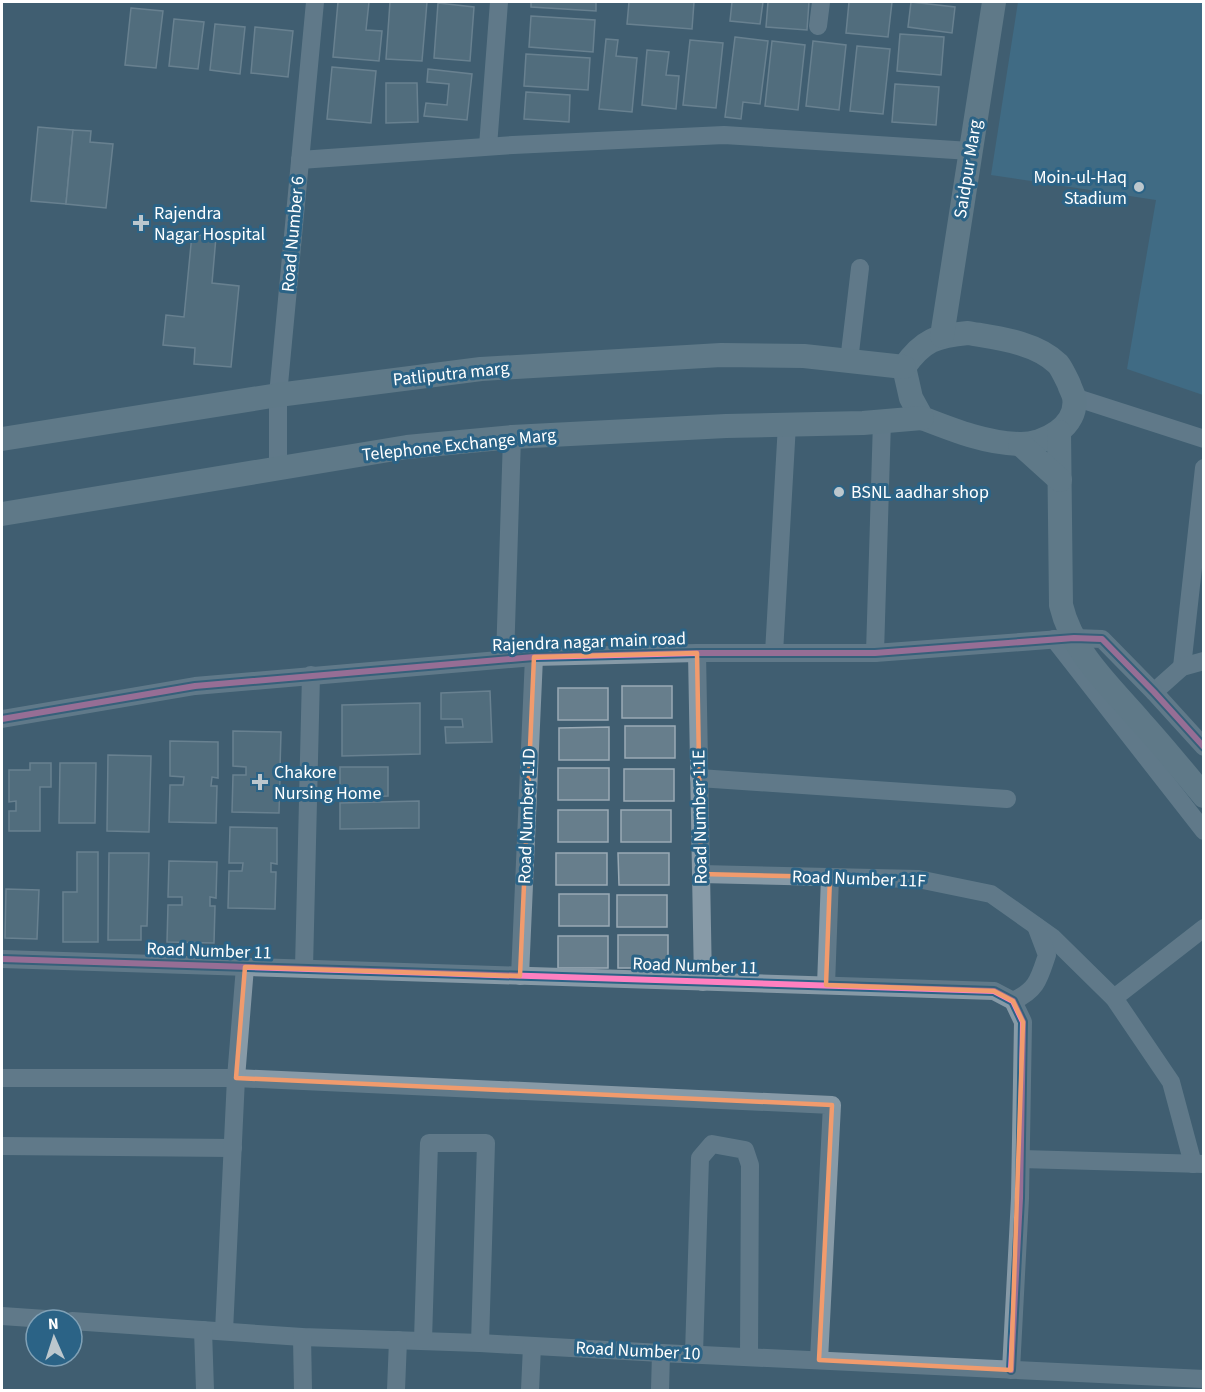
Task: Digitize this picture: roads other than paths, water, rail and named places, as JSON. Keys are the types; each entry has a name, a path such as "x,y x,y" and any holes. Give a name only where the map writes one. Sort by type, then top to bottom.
{"main road":[{"name":"Saidpur Marg","path":"942,336 994,2"},
{"path":"968,333 1005,340 1036,350 1058,364 1074,397 1071,418 1059,432 1042,440 1020,444 968,436 922,418 911,398 904,367 915,352 927,342 942,336 968,333"},
{"name":"Patliputra marg","path":"2,439 278,395 481,369 721,354 804,356 904,367"},
{"name":"Telephone Exchange Marg","path":"2,514 407,447 512,437 922,418"},
{"path":"1059,432 1061,605 1069,643 1173,757 1203,796"},
{"path":"1020,444 1060,480"}],"street":[{"name":"Road Number 6","path":"278,468 278,395 315,2"},
{"path":"488,146 499,2"},
{"path":"818,26 821,2"},
{"path":"300,160 488,146 724,135 970,151"},
{"path":"849,361 860,268"},
{"path":"1074,397 1203,439"},
{"path":"875,653 882,421"},
{"path":"774,653 787,424"},
{"path":"505,659 512,437"},
{"path":"1182,667 1203,468"},
{"name":"Rajendra nagar main road","path":"2,719 195,686 505,659 697,653 875,653 1069,643 1102,639 1203,747"},
{"path":"1069,643 1203,831"},
{"name":"Road Number 11E","path":"697,653 702,982"},
{"name":"Road Number 11D","path":"520,976 534,657"},
{"path":"1154,692 1182,667 1203,661"},
{"path":"304,968 311,675"},
{"path":"699,778 1007,799"},
{"name":"Road Number 11F","path":"701,874 918,879 991,894 1052,937 1114,998 1171,1082 1198,1164"},
{"path":"825,986 830,877"},
{"path":"1011,1370 1021,1160 1023,1022 1013,1001 1029,994 1039,978 1047,955 1036,926"},
{"path":"1114,998 1203,927"},
{"name":"Road Number 11","path":"2,959 994,991 1013,1001"},
{"path":"224,1331 236,1078 245,967"},
{"path":"2,1078 236,1078 832,1105 819,1360"},
{"path":"423,1340 429,1143 486,1143 480,1343"},
{"path":"694,1354 700,1158 712,1144 745,1150 750,1165 749,1356"},
{"path":"2,1146 233,1148"},
{"path":"1021,1160 1198,1164"},
{"path":"2,1316 24,1318"},
{"name":"Road Number 10","path":"84,1322 302,1337 423,1340 1203,1379"},
{"path":"203,1330 205,1390"},
{"path":"302,1337 303,1390"},
{"path":"396,1390 398,1340"},
{"path":"530,1390 532,1346"},
{"path":"660,1390 661,1353"}],"place":[{"name":"Moin-ul-Haq Stadium","path":"1139,187"},
{"name":"Rajendra Nagar Hospital","path":"141,223"},
{"name":"BSNL aadhar shop","path":"839,492"},
{"name":"Chakore Nursing Home","path":"260,782"}]}
